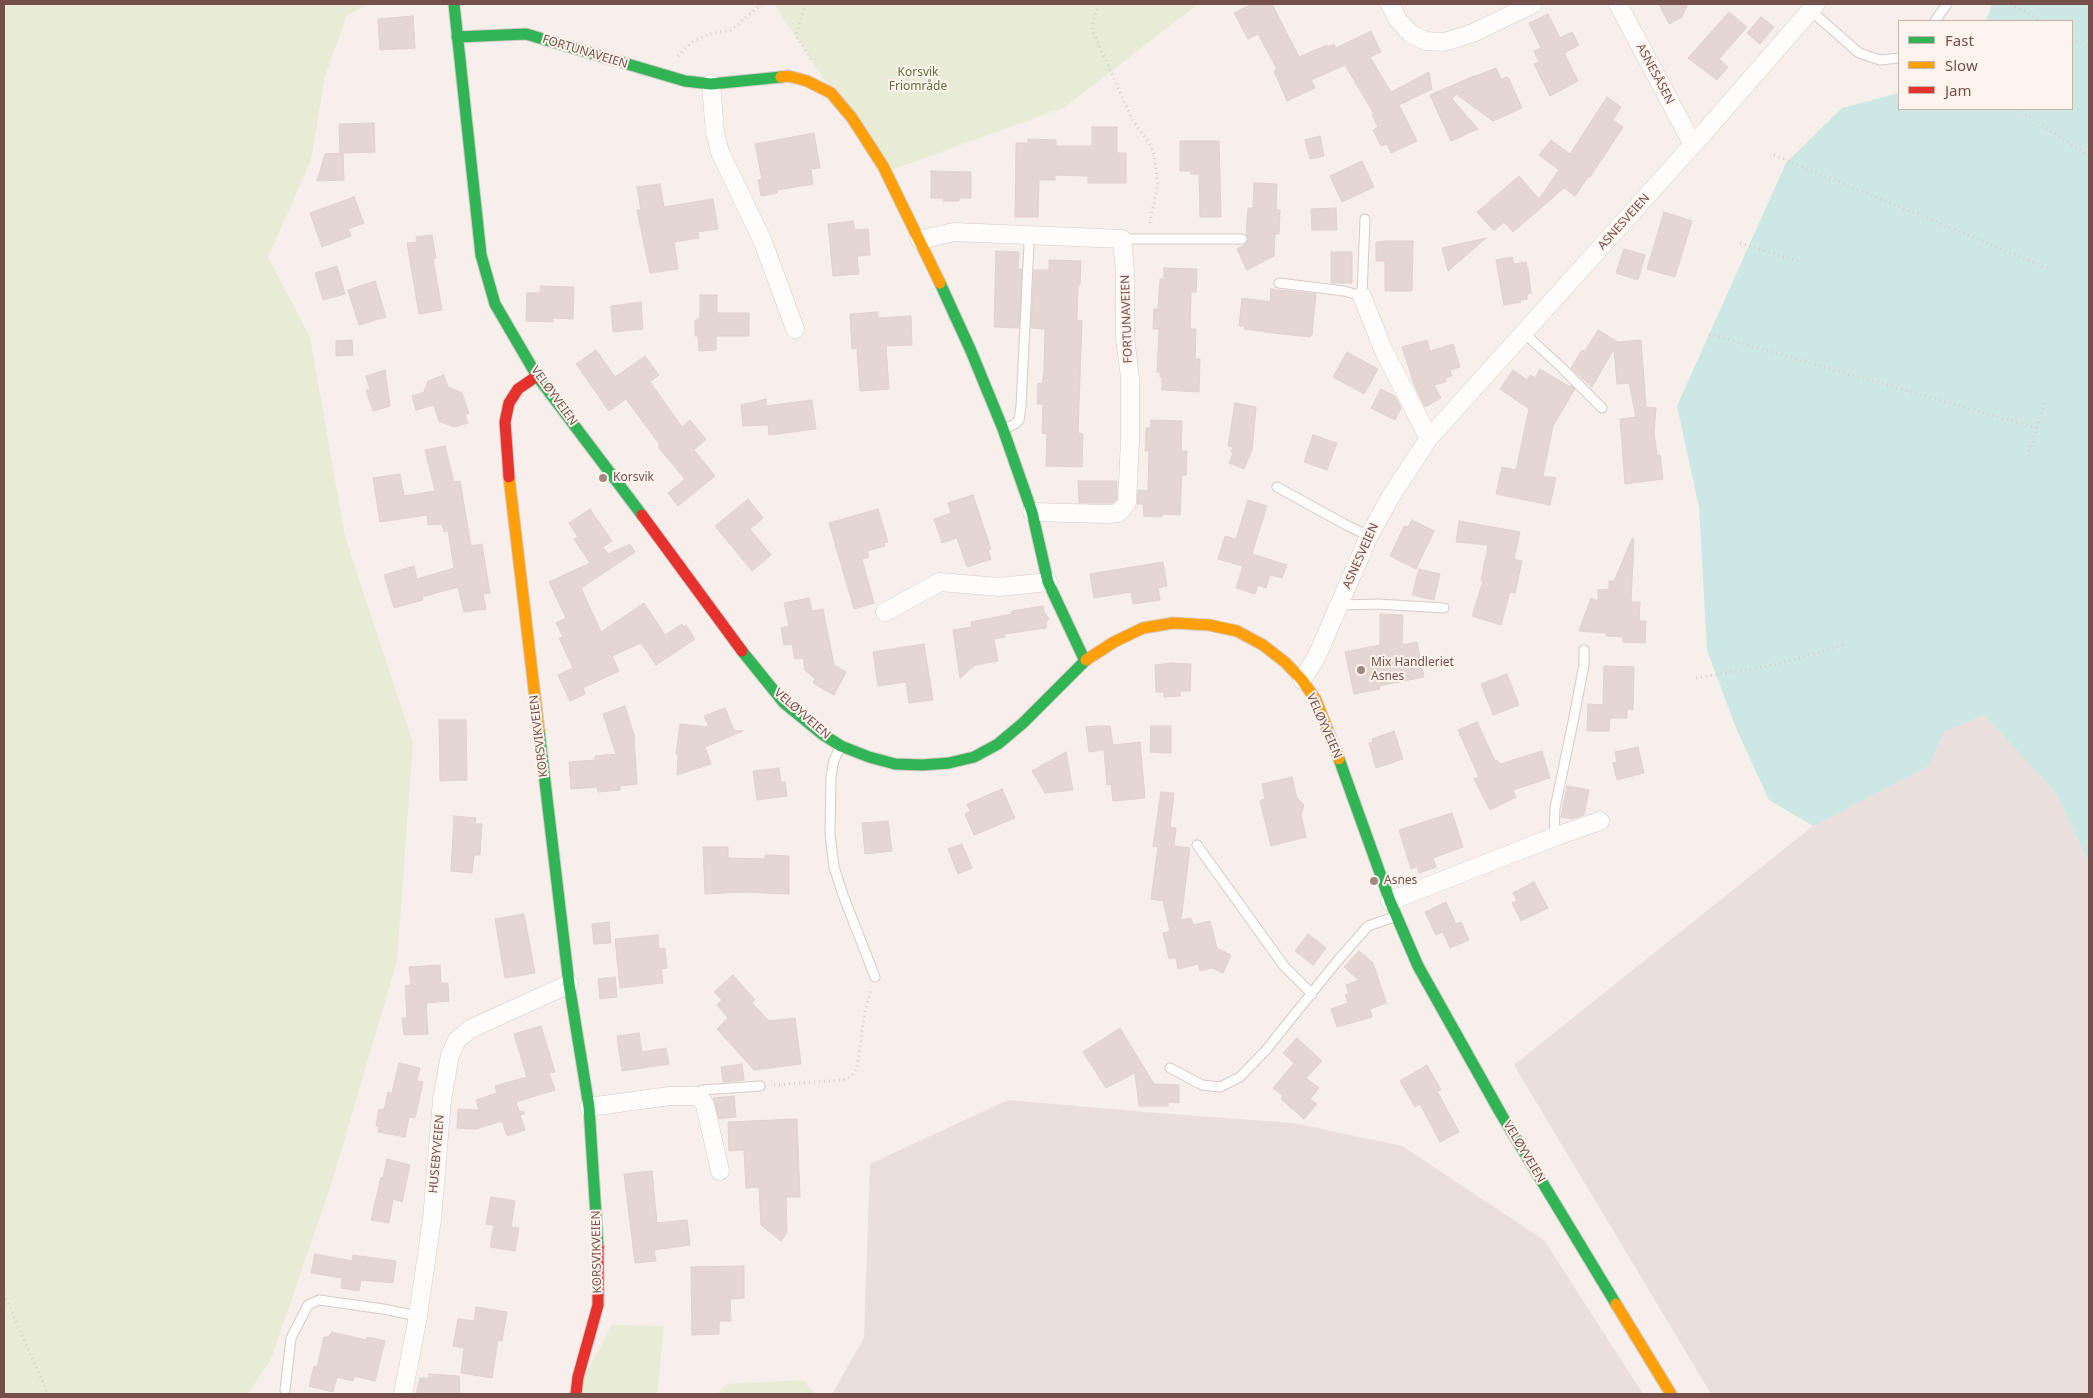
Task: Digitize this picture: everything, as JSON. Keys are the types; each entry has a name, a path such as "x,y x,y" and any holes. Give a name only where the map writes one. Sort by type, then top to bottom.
{"main road":[{"name":"VELØYVEIEN","path":"454,4 481,255 495,304 537,376 619,482 758,673 784,702 822,734 841,746 869,757 895,764 949,763 974,757 998,744 1023,723 1085,661 1114,642 1143,628 1173,622 1209,625 1236,631 1263,645 1286,663 1302,680 1316,700 1394,909 1418,966 1439,1006 1501,1114 1671,1394"},
{"name":"FORTUNAVEIEN","path":"457,37 526,34 685,81 711,84 788,76 807,81 832,93 852,118 883,166 920,240 1004,429 1032,512 1048,582 1085,661"},
{"name":"KORSVIKVEIEN","path":"537,376 518,390 509,403 505,422 510,488 569,984 589,1107 598,1238 598,1305 578,1377 576,1394"}],"street":[{"path":"1390,4 1398,20 1411,34 1426,41 1444,42 1473,33 1533,4"},
{"name":"ASNESÅSEN","path":"1618,4 1693,145"},
{"name":"ASNESVEIEN","path":"1302,680 1316,658 1369,536 1391,496 1429,438 1693,145 1813,7"},
{"path":"711,84 715,133 720,152 763,242 795,329"},
{"path":"920,240 954,232 1122,239"},
{"name":"FORTUNAVEIEN","path":"1032,512 1108,514 1118,513 1127,503 1130,441 1130,378 1125,337 1125,272 1122,239"},
{"path":"1362,296 1383,349 1429,438"},
{"path":"885,612 940,582 1000,588 1048,582"},
{"path":"1394,909 1554,837 1600,821"},
{"name":"HUSEBYVEIEN","path":"403,1394 418,1316 432,1219 442,1100 450,1055 457,1040 470,1029 569,984"},
{"path":"589,1107 670,1096 699,1096 705,1105 720,1171"}],"lane":[{"path":"1936,20 1947,4"},
{"path":"1813,7 1859,53 1880,60 1898,58"},
{"path":"1279,283 1344,291 1362,296 1365,219"},
{"path":"1004,429 1019,420 1021,406 1029,244 1027,234"},
{"path":"1122,239 1242,239"},
{"path":"1524,333 1602,408"},
{"path":"1277,487 1369,536"},
{"path":"1339,605 1378,604 1444,608"},
{"path":"1554,837 1555,808 1584,665 1584,650"},
{"path":"841,746 834,760 831,776 830,834 834,867 875,977"},
{"path":"1197,845 1284,966 1312,994"},
{"path":"1170,1068 1202,1085 1220,1087 1240,1077 1266,1050 1368,926 1394,909"},
{"path":"699,1096 702,1090 760,1086"},
{"path":"285,1390 291,1338 301,1315 308,1305 319,1300 418,1316"}],"path":[{"path":"656,73 678,57 692,42 709,34 731,30 762,4"},
{"path":"806,4 796,35 816,68"},
{"path":"1099,4 1092,21 1094,32 1133,121 1150,144 1154,154 1158,184 1146,239"},
{"path":"2011,4 2040,20"},
{"path":"2073,40 2089,49"},
{"path":"2019,110 2089,156"},
{"path":"1774,155 2050,269"},
{"path":"1740,243 1798,261"},
{"path":"1709,334 2037,428"},
{"path":"2028,456 2045,401"},
{"path":"1696,678 1779,664 1844,645"},
{"path":"760,1086 843,1080 852,1076 858,1067 866,1011 875,977"},
{"path":"4,1294 48,1394"}],"shaded area":[{"path":"1984,715 2056,793 2089,864 2089,1394 1711,1394 1514,1065 1813,826 1929,766 1945,731"},
{"path":"1008,1100 1294,1123 1402,1146 1544,1240 1643,1394 832,1394 864,1338 870,1164"}],"green space":[{"path":"4,4 371,4 347,15 325,76 311,160 268,257 310,337 345,536 413,743 397,961 331,1185 271,1359 248,1394 4,1394"},
{"name":"Korsvik Friområde","path":"774,4 1198,4 1065,107 886,172"},
{"path":"612,1325 664,1326 657,1394 580,1394 580,1384"},
{"path":"803,1380 815,1394 717,1394 727,1384"}],"water":[{"path":"1992,4 2089,4 2089,864 2056,793 1984,715 1945,731 1929,766 1813,826 1769,800 1736,728 1707,650 1699,507 1677,406 1786,163 1842,108 1898,93 1898,110 2073,110 2073,20 1986,20"}],"building":[{"path":"1252,4 1272,4 1299,57 1327,45 1328,47 1334,44 1336,48 1371,31 1381,52 1370,57 1391,92 1429,72 1432,89 1399,105 1417,141 1391,153 1387,144 1381,146 1373,130 1378,127 1372,115 1374,114 1345,65 1311,80 1315,88 1287,101 1274,71 1277,69 1258,34 1248,39 1234,13"},
{"path":"1659,4 1688,4 1682,17 1669,24"},
{"path":"1729,12 1747,27 1719,59 1728,67 1717,80 1688,58"},
{"path":"1548,14 1560,38 1572,32 1579,45 1564,53 1578,81 1550,96 1534,64 1539,62 1534,51 1541,48 1529,23"},
{"path":"413,16 415,48 380,50 378,19"},
{"path":"1761,17 1774,27 1760,44 1747,33"},
{"path":"1496,68 1501,79 1508,77 1522,108 1493,121 1456,94 1452,99 1478,129 1451,141 1430,95"},
{"path":"1607,97 1621,107 1613,120 1623,127 1575,196 1564,188 1513,232 1504,222 1494,231 1477,212 1519,176 1539,199 1559,170 1539,155 1551,140 1570,154"},
{"path":"374,123 375,152 340,153 339,124"},
{"path":"1092,127 1117,127 1117,153 1126,153 1126,183 1088,183 1088,176 1055,175 1055,180 1039,180 1038,217 1015,217 1016,143 1028,143 1028,139 1056,140 1056,146 1092,146"},
{"path":"814,133 820,168 811,169 813,184 777,190 777,193 761,196 758,180 762,179 755,144"},
{"path":"1320,136 1324,156 1310,159 1305,140"},
{"path":"1180,141 1219,141 1221,217 1200,217 1199,174 1191,174 1191,171 1180,171"},
{"path":"343,153 344,180 317,181 325,154"},
{"path":"1362,161 1374,187 1342,202 1330,176"},
{"path":"931,171 971,172 971,198 959,198 959,201 943,201 943,198 931,198"},
{"path":"1254,183 1277,184 1276,210 1280,210 1279,234 1275,234 1274,256 1247,270 1237,249 1246,244 1248,239 1246,235 1248,208 1253,208"},
{"path":"660,184 664,207 713,199 718,229 698,232 699,238 674,242 678,269 650,273 637,210 641,210 637,187"},
{"path":"354,197 364,223 348,229 351,236 322,247 310,213"},
{"path":"1336,208 1337,230 1312,230 1311,209"},
{"path":"1664,212 1692,221 1675,277 1647,269"},
{"path":"853,221 855,230 868,229 870,255 857,256 859,274 833,276 828,224"},
{"path":"432,235 436,258 433,259 442,310 419,314 407,243 417,242 416,237"},
{"path":"1486,238 1448,271 1442,248"},
{"path":"1413,241 1412,291 1385,291 1385,261 1376,261 1376,242"},
{"path":"1624,249 1645,255 1638,280 1616,273"},
{"path":"996,251 1019,252 1018,269 1022,269 1019,328 994,327"},
{"path":"1331,252 1352,252 1352,283 1331,283"},
{"path":"1512,257 1514,264 1526,262 1531,293 1527,294 1527,299 1520,300 1521,302 1504,305 1496,260"},
{"path":"1049,260 1081,261 1077,320 1082,321 1078,433 1083,434 1082,467 1046,466 1047,434 1042,433 1043,404 1037,404 1038,383 1042,384 1044,372 1045,329 1031,328 1034,270 1049,270"},
{"path":"337,266 345,294 323,300 315,273"},
{"path":"1164,268 1197,269 1196,292 1191,292 1190,329 1196,329 1195,359 1200,359 1199,392 1162,390 1162,377 1160,377 1160,372 1157,372 1159,329 1153,329 1154,309 1158,309 1160,279 1164,279"},
{"path":"375,281 386,317 359,325 348,290"},
{"path":"541,286 574,287 573,319 553,318 553,322 526,321 527,293 540,293"},
{"path":"1271,289 1316,294 1312,335 1310,337 1244,329 1245,326 1239,326 1242,298 1270,302"},
{"path":"700,295 717,295 717,313 749,313 749,336 716,336 716,350 699,351 698,336 695,336 695,321 700,317"},
{"path":"641,302 643,329 613,332 611,306"},
{"path":"878,312 878,318 911,316 912,345 886,346 889,389 860,391 857,348 852,349 850,314"},
{"path":"1598,330 1618,342 1641,340 1646,407 1656,408 1654,433 1657,455 1660,455 1663,479 1625,484 1620,419 1636,417 1629,383 1617,384 1614,349 1592,387 1571,368 1582,350 1585,351"},
{"path":"352,340 353,355 336,356 336,341"},
{"path":"1427,340 1430,351 1453,344 1460,367 1450,370 1452,376 1445,378 1446,382 1434,385 1441,398 1425,407 1415,387 1402,347"},
{"path":"596,350 615,377 645,356 659,375 650,382 682,427 690,420 706,439 694,450 715,476 678,506 668,493 685,479 658,447 660,445 626,399 609,411 576,364"},
{"path":"1347,352 1378,369 1364,394 1333,377"},
{"path":"1540,369 1575,389 1553,426 1543,476 1556,478 1550,505 1496,494 1502,467 1516,470 1529,409 1500,389 1513,370 1527,380 1530,375 1535,378"},
{"path":"385,370 390,406 373,411 366,390 370,390 366,376"},
{"path":"444,375 448,387 462,393 469,413 465,415 468,423 454,427 439,421 434,405 416,410 412,396 424,392 428,381"},
{"path":"1381,389 1395,396 1401,408 1395,420 1371,408"},
{"path":"766,399 766,406 812,400 816,429 769,435 768,425 743,426 741,405"},
{"path":"1235,403 1256,407 1252,450 1244,469 1229,463 1233,453 1231,452 1233,447 1228,446"},
{"path":"1151,420 1182,421 1181,451 1187,451 1186,475 1182,475 1180,515 1144,516 1143,504 1137,504 1138,490 1148,491 1149,451 1145,451 1146,428 1150,428"},
{"path":"1313,435 1337,443 1327,470 1304,462"},
{"path":"445,446 454,482 460,481 471,546 482,544 490,593 483,594 486,609 464,612 458,587 422,597 423,600 394,608 384,575 414,566 417,579 454,568 448,531 444,532 442,524 428,525 427,515 380,522 373,478 400,474 404,496 435,491 425,450"},
{"path":"1078,481 1117,481 1117,499 1113,503 1079,503"},
{"path":"973,495 991,549 988,550 991,559 967,567 957,538 942,543 934,519 951,513 948,503"},
{"path":"748,499 763,518 750,529 771,555 752,571 715,526"},
{"path":"1248,500 1267,506 1252,554 1287,565 1282,578 1270,575 1266,588 1258,585 1255,594 1236,588 1243,566 1218,559 1225,536 1236,539"},
{"path":"590,509 612,541 603,547 608,554 630,544 635,552 581,588 601,632 644,603 665,635 682,624 684,627 686,625 695,639 656,665 641,643 612,656 619,671 583,688 585,694 570,701 558,675 573,668 559,638 563,637 556,623 566,618 549,582 590,563 574,539 578,537 569,523"},
{"path":"878,509 888,542 884,543 885,546 867,551 869,557 862,559 874,603 854,609 829,523"},
{"path":"1412,520 1434,531 1416,569 1390,556 1404,526 1408,527"},
{"path":"1459,521 1520,532 1514,559 1522,561 1515,593 1510,592 1501,625 1472,616 1483,581 1481,581 1488,545 1456,542"},
{"path":"1632,539 1634,539 1631,602 1640,602 1639,621 1646,621 1645,643 1623,642 1623,637 1606,636 1606,633 1579,631 1591,598 1598,601 1598,590 1609,589 1609,581 1614,581"},
{"path":"1163,562 1167,586 1158,588 1160,600 1133,604 1131,592 1094,598 1090,574"},
{"path":"1419,569 1440,574 1434,600 1412,595"},
{"path":"809,598 812,611 823,609 834,665 846,672 834,695 813,683 815,679 805,670 803,658 795,659 792,644 784,645 781,628 789,626 784,603"},
{"path":"1043,606 1044,612 1049,619 1046,622 1046,628 1004,634 1005,637 994,639 998,661 975,665 960,678 953,630 972,627 971,622 1012,614 1012,611"},
{"path":"1380,614 1403,615 1402,645 1417,642 1424,677 1379,686 1380,689 1354,694 1345,652 1380,645"},
{"path":"924,644 933,700 909,703 906,682 878,686 873,652"},
{"path":"1171,663 1191,664 1190,691 1180,691 1180,696 1164,697 1164,692 1156,692 1155,665"},
{"path":"1604,666 1634,667 1633,710 1627,709 1627,718 1610,718 1609,731 1587,731 1588,704 1603,705"},
{"path":"1507,674 1519,705 1493,715 1481,684"},
{"path":"625,706 635,738 637,784 620,786 620,790 598,792 597,787 571,789 569,762 595,760 595,756 616,754 603,714"},
{"path":"725,708 734,730 743,731 705,747 711,764 677,775 678,754 676,754 680,724 709,727 704,716"},
{"path":"439,720 466,720 467,780 440,781"},
{"path":"1477,722 1495,761 1497,760 1500,764 1542,751 1550,778 1513,790 1516,797 1490,810 1474,779 1479,777 1458,730"},
{"path":"1110,726 1113,745 1140,742 1145,798 1113,801 1111,784 1107,785 1104,750 1089,752 1086,727"},
{"path":"1151,726 1171,726 1171,753 1150,752"},
{"path":"1394,731 1403,759 1376,768 1369,743 1373,742 1372,739"},
{"path":"1638,747 1644,773 1617,780 1613,763 1617,762 1615,752"},
{"path":"1066,752 1073,790 1045,793 1032,771"},
{"path":"779,768 781,782 785,782 787,796 757,800 753,771"},
{"path":"1292,777 1297,798 1304,805 1301,815 1306,837 1271,846 1260,801 1265,799 1262,784"},
{"path":"1567,786 1589,790 1584,815 1572,819 1561,817"},
{"path":"1002,789 1015,818 974,835 965,814 970,811 967,804"},
{"path":"1161,792 1174,793 1170,827 1176,828 1174,846 1190,848 1181,920 1191,918 1193,925 1210,921 1217,948 1231,955 1223,973 1212,968 1200,971 1198,964 1178,969 1176,958 1169,959 1163,933 1170,931 1163,901 1151,899 1158,847 1153,846"},
{"path":"1452,813 1463,847 1433,858 1436,867 1419,873 1417,867 1411,869 1399,830"},
{"path":"454,816 476,818 475,824 482,824 480,855 474,855 472,873 451,871"},
{"path":"888,821 892,851 865,854 862,823"},
{"path":"962,844 972,868 958,874 948,849"},
{"path":"703,847 728,847 728,858 765,859 765,855 789,856 789,894 744,892 705,894"},
{"path":"1534,882 1548,908 1521,921 1512,903 1517,901 1513,893"},
{"path":"1446,902 1456,924 1461,922 1469,940 1450,948 1443,932 1436,935 1425,912"},
{"path":"524,914 535,973 505,978 495,919"},
{"path":"609,922 611,943 594,944 592,924"},
{"path":"1308,934 1326,948 1313,965 1295,951"},
{"path":"658,935 659,949 665,948 667,968 661,969 663,983 620,988 615,939"},
{"path":"1359,951 1373,963 1387,1005 1384,1002 1384,1004 1370,1009 1372,1017 1337,1027 1331,1009 1348,1003 1345,995 1349,994 1346,985 1359,980 1344,967"},
{"path":"440,965 441,983 448,983 449,1001 426,1003 428,1034 404,1035 402,1018 407,1018 405,986 411,985 409,967"},
{"path":"733,975 755,1000 752,1003 769,1021 795,1018 801,1064 754,1070 717,1029 728,1018 717,1005 722,1000 714,992"},
{"path":"615,977 617,997 600,999 598,979"},
{"path":"541,1026 555,1072 549,1073 555,1090 516,1102 519,1111 524,1112 524,1114 520,1115 525,1130 507,1136 502,1121 476,1129 457,1128 458,1109 479,1110 476,1100 497,1093 495,1086 527,1077 514,1034"},
{"path":"1120,1028 1154,1084 1179,1085 1179,1103 1168,1102 1168,1106 1139,1106 1135,1073 1106,1088 1083,1052"},
{"path":"639,1033 642,1052 666,1048 669,1064 622,1071 617,1036"},
{"path":"1297,1038 1322,1061 1306,1078 1319,1088 1310,1099 1317,1104 1304,1119 1281,1099 1283,1096 1273,1088 1294,1063 1283,1053"},
{"path":"399,1063 420,1068 417,1081 423,1082 415,1118 409,1117 405,1137 378,1132 379,1127 376,1126 379,1109 384,1110 388,1092 392,1093"},
{"path":"742,1064 744,1080 723,1082 721,1067"},
{"path":"1427,1065 1441,1090 1437,1091 1459,1132 1440,1142 1420,1104 1415,1107 1400,1081"},
{"path":"734,1096 736,1117 719,1119 713,1098"},
{"path":"797,1119 800,1197 786,1197 787,1232 781,1241 761,1225 759,1187 746,1188 744,1150 729,1151 728,1122"},
{"path":"387,1159 410,1165 402,1202 393,1199 389,1223 371,1220"},
{"path":"652,1171 657,1223 687,1220 690,1245 654,1250 656,1261 635,1263 624,1174"},
{"path":"491,1197 515,1201 511,1227 519,1228 515,1251 490,1247 494,1225 486,1224"},
{"path":"315,1254 352,1261 353,1255 396,1261 393,1283 361,1280 359,1291 341,1288 342,1278 311,1273"},
{"path":"744,1266 744,1298 730,1299 731,1321 719,1321 719,1334 692,1335 691,1267"},
{"path":"476,1307 507,1312 502,1341 498,1340 492,1378 461,1373 464,1348 453,1346 458,1319 474,1321"},
{"path":"332,1332 366,1340 367,1337 385,1341 375,1381 354,1376 353,1381 337,1377 333,1392 309,1386 314,1366 317,1367 324,1337 328,1337"},
{"path":"429,1374 459,1376 460,1394 416,1394 420,1378 429,1378"}],"traffic: fast":[{"path":"454,4 481,255 495,304 537,376 642,515"},
{"path":"457,37 526,34 685,81 711,84 781,77"},
{"path":"940,283 971,351 1003,429 1032,512 1048,582 1085,661"},
{"path":"742,651 784,703 822,734 841,746 869,757 895,764 922,765 949,763 974,757 998,744 1023,723 1086,660"},
{"path":"539,731 569,984 589,1107 598,1247"},
{"path":"1339,759 1390,901 1418,966 1501,1114 1616,1304"}],"traffic: slow":[{"path":"781,77 788,76 807,81 831,93 852,118 883,166 940,283"},
{"path":"509,477 539,731"},
{"path":"1086,660 1114,642 1143,628 1173,623 1209,625 1237,631 1263,645 1286,663 1302,680 1316,700 1339,759"},
{"path":"1616,1304 1671,1394"}],"traffic: jam":[{"path":"509,477 505,422 509,403 518,389 537,376"},
{"path":"642,515 742,651"},
{"path":"576,1394 578,1377 598,1305 598,1247"}],"place":[{"name":"Korsvik","path":"603,478"},
{"name":"Mix Handleriet Asnes","path":"1361,670"},
{"name":"Asnes","path":"1374,881"}]}
